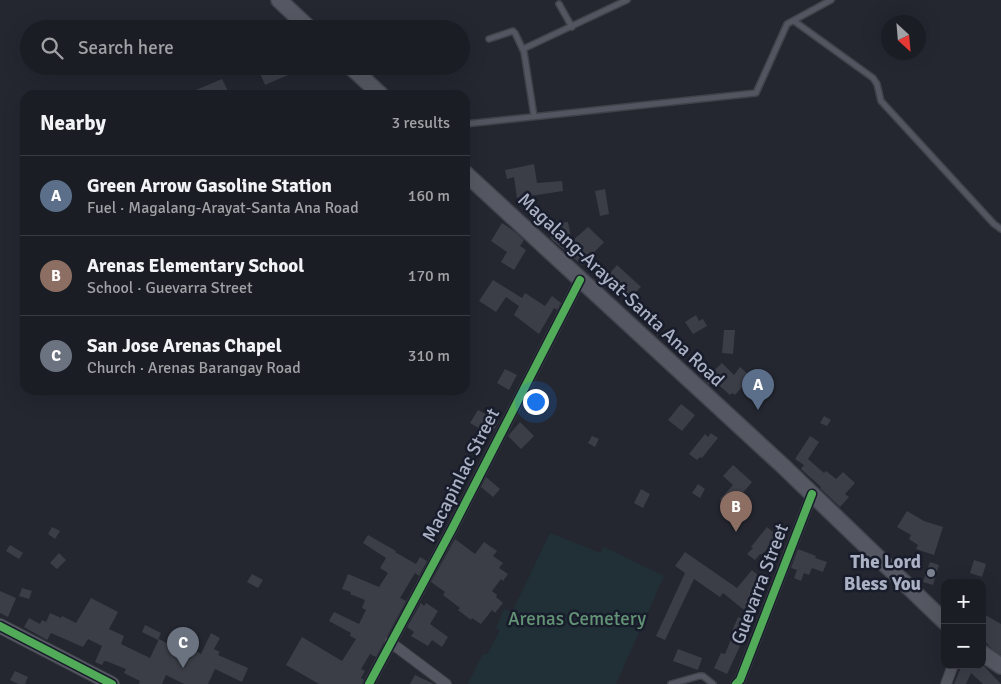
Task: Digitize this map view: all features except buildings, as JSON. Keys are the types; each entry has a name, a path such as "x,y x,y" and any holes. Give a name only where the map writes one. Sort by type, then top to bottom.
{"main road":[{"path":"279,0 300,20"},
{"path":"360,75 376,90"},
{"name":"Magalang-Arayat-Santa Ana Road","path":"470,178 812,494 941,618"},
{"path":"986,656 1001,666"}],"street":[{"name":"Macapinlac Street","path":"369,684 452,529 580,280"},
{"name":"Guevarra Street","path":"736,684 740,680 812,494"},
{"path":"0,626 112,684"},
{"path":"390,642 446,684"},
{"path":"946,684 952,669"}],"lane":[{"path":"523,49 627,0"},
{"path":"470,123 756,92 788,24 831,0"},
{"path":"559,4 572,27"},
{"path":"794,20 872,78 877,84 881,101 994,224 1001,229"},
{"path":"489,39 513,31 516,32 523,49 534,116"},
{"path":"671,684 703,676 713,684"}],"green space":[{"name":"Arenas Cemetery","path":"550,533 600,553 604,547 664,576 616,684 468,684 483,654 487,655 500,630 496,628 504,609 512,612"}],"cycle path":[{"path":"369,684 452,529 580,280"},
{"path":"736,684 740,680 812,494"},
{"path":"0,626 112,684"}],"place":[{"name":"Green Arrow Gasoline Station","path":"758,410"},
{"name":"Arenas Elementary School","path":"736,532"},
{"name":"The Lord Bless You","path":"931,573"},
{"name":"San Jose Arenas Chapel","path":"183,668"}]}
